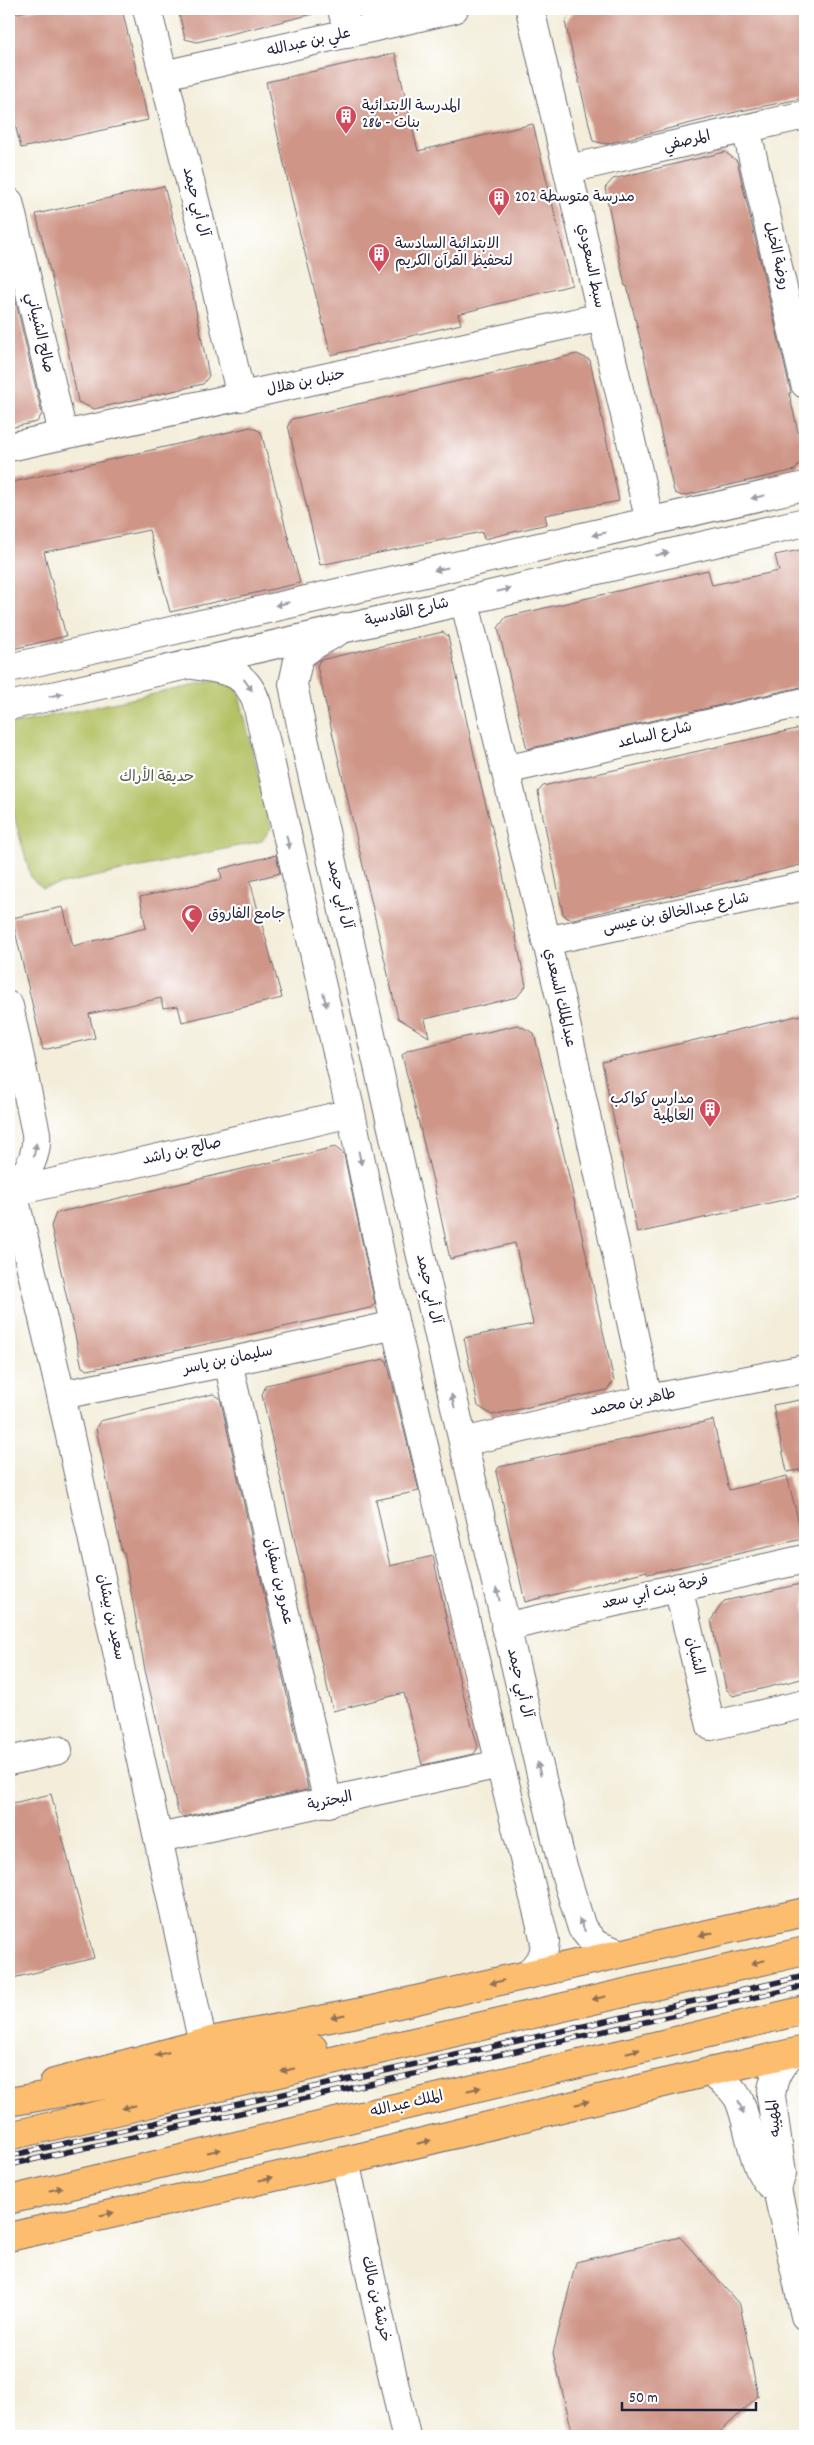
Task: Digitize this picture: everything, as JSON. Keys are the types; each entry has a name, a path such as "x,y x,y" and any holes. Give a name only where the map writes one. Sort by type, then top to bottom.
{"main road":[{"path":"9,2095 203,2044 372,2010 805,1912"},
{"path":"9,2136 805,1951"},
{"name":"الملك عبدالله","path":"9,2200 805,2010"},
{"path":"9,2102 266,2055 355,2042 421,2039"},
{"path":"9,2237 344,2161 709,2072 799,2052"}],"street":[{"name":"آل أبي حيمد","path":"147,9 241,397"},
{"name":"علي بن عبدالله","path":"164,75 345,21 454,9"},
{"name":"سبط السعودي","path":"530,9 569,169 650,522"},
{"name":"المرصفي","path":"569,169 805,115"},
{"name":"روضة الخيل","path":"746,128 795,291 805,384"},
{"name":"صالح الشيباني","path":"9,202 63,434"},
{"name":"حنبل بن هلال","path":"9,446 602,317"},
{"path":"9,668 302,599 805,486"},
{"name":"شارع القادسية","path":"9,706 464,599 805,522"},
{"name":"عبدالملك السعدي","path":"464,599 546,941 648,1399"},
{"name":"آل أبي حيمد","path":"346,627 299,656 293,684 505,1627 568,1885 582,1928 595,1944 619,1953"},
{"path":"187,664 234,672 243,679 254,693 351,1113 394,1325 500,1764 546,1941 543,1956 528,1975"},
{"name":"شارع الساعد","path":"505,770 805,702"},
{"name":"شارع عبدالخالق بن عيسى","path":"546,941 805,886"},
{"path":"9,1006 36,1133 37,1149 31,1164 11,1184"},
{"name":"صالح بن راشد","path":"11,1184 351,1113"},
{"name":"سعيد بن بيشان","path":"11,1184 61,1395 203,2044"},
{"name":"سليمان بن ياسر","path":"61,1395 228,1362 394,1325"},
{"name":"عمرو بن سفيان","path":"228,1362 328,1802"},
{"name":"طاهر بن محمد","path":"463,1442 648,1399 805,1369"},
{"name":"فرحة بنت أبي سعد","path":"505,1627 805,1559"},
{"name":"الشبان","path":"678,1587 711,1726 805,1704"},
{"path":"9,1761 58,1750"},
{"name":"البحترية","path":"159,1838 500,1764"},
{"path":"534,1892 540,1896 553,1896 564,1890 568,1885"},
{"name":"المهيبه","path":"799,2052 780,2068 772,2086 772,2106 782,2173 777,2188 805,2316"},
{"name":"المهيبه","path":"709,2072 729,2086 736,2096 744,2112 762,2177 770,2186 777,2188"},
{"name":"خرشة بن مالك","path":"344,2161 406,2436"}],"green space":[{"name":"حديقة الأراك","path":"224,679 237,686 271,828 262,841 43,888 31,878 9,797 9,725"}],"building":[{"path":"37,9 122,9 148,120 21,148 9,101 9,15"},
{"path":"178,9 313,9 313,14 197,42 185,39"},
{"path":"575,9 805,9 805,98 740,111 606,144 593,141 565,22"},
{"path":"395,53 418,151 533,124 572,285 458,314 461,324 331,355 296,218 266,82"},
{"path":"725,152 737,161 791,393 789,393 804,458 795,470 682,496 675,493 673,488 641,342 627,286 625,286 605,188 613,179"},
{"path":"164,186 193,295 209,376 203,384 94,409 78,402 63,324 36,214"},
{"path":"14,294 42,414 37,422 9,428 9,295"},
{"path":"577,354 590,360 619,501 545,515 547,524 484,539 482,532 320,565 288,425 292,419"},
{"path":"251,427 261,432 300,583 170,612 149,530 44,552 66,636 9,650 9,483"},
{"path":"805,549 805,686 527,749 498,628 506,617 708,570 712,585 779,571 775,555"},
{"path":"443,632 448,636 481,786 498,851 526,986 517,997 425,1019 429,1037 398,1018 317,666 320,660"},
{"path":"805,727 805,864 573,919 567,918 563,914 538,792 543,786"},
{"name":"جامع الفاروق","path":"276,855 280,873 250,881 282,998 182,1022 178,1006 163,1008 161,998 89,1014 95,1038 43,1050 12,918 63,907 73,946 146,928 140,897 222,879 220,869"},
{"name":"مدارس كواكب العالمية","path":"805,1014 805,1195 637,1233 602,1062"},
{"path":"518,1025 534,1033 566,1163 614,1381 607,1390 492,1415 478,1406 464,1338 533,1324 515,1243 450,1259 402,1055 408,1050"},
{"path":"335,1147 344,1154 375,1304 370,1308 88,1370 82,1367 51,1226 56,1213"},
{"path":"384,1359 387,1361 419,1491 376,1500 390,1566 433,1556 460,1683 478,1747 474,1754 422,1765 404,1693 333,1711 262,1395 266,1385"},
{"path":"213,1394 220,1398 308,1788 307,1790 182,1817 178,1812 145,1670 124,1553 122,1553 96,1428 100,1421"},
{"path":"805,1399 805,1469 787,1472 773,1405"},
{"path":"713,1420 729,1490 787,1476 803,1539 648,1574 647,1571 525,1602 496,1472 499,1467"},
{"path":"805,1583 805,1678 733,1696 726,1689 711,1620 724,1601"},
{"path":"51,1794 94,1958 9,1979 9,1804"},
{"path":"680,2237 740,2305 758,2396 716,2436 583,2436 572,2431 553,2353 576,2262"}],"railway":[{"path":"9,2156 805,1976"},
{"path":"9,2165 805,1986"}],"place":[{"name":"المدرسة الابتدائية 286 - بنات","path":"346,135"},
{"name":"مدرسة متوسطة 202","path":"499,217"},
{"name":"الابتدائية السادسة لتحفيظ القرآن الكريم","path":"379,273"},
{"name":"جامع الفاروق","path":"192,934"},
{"name":"مدارس كواكب العالمية","path":"710,1128"}]}
